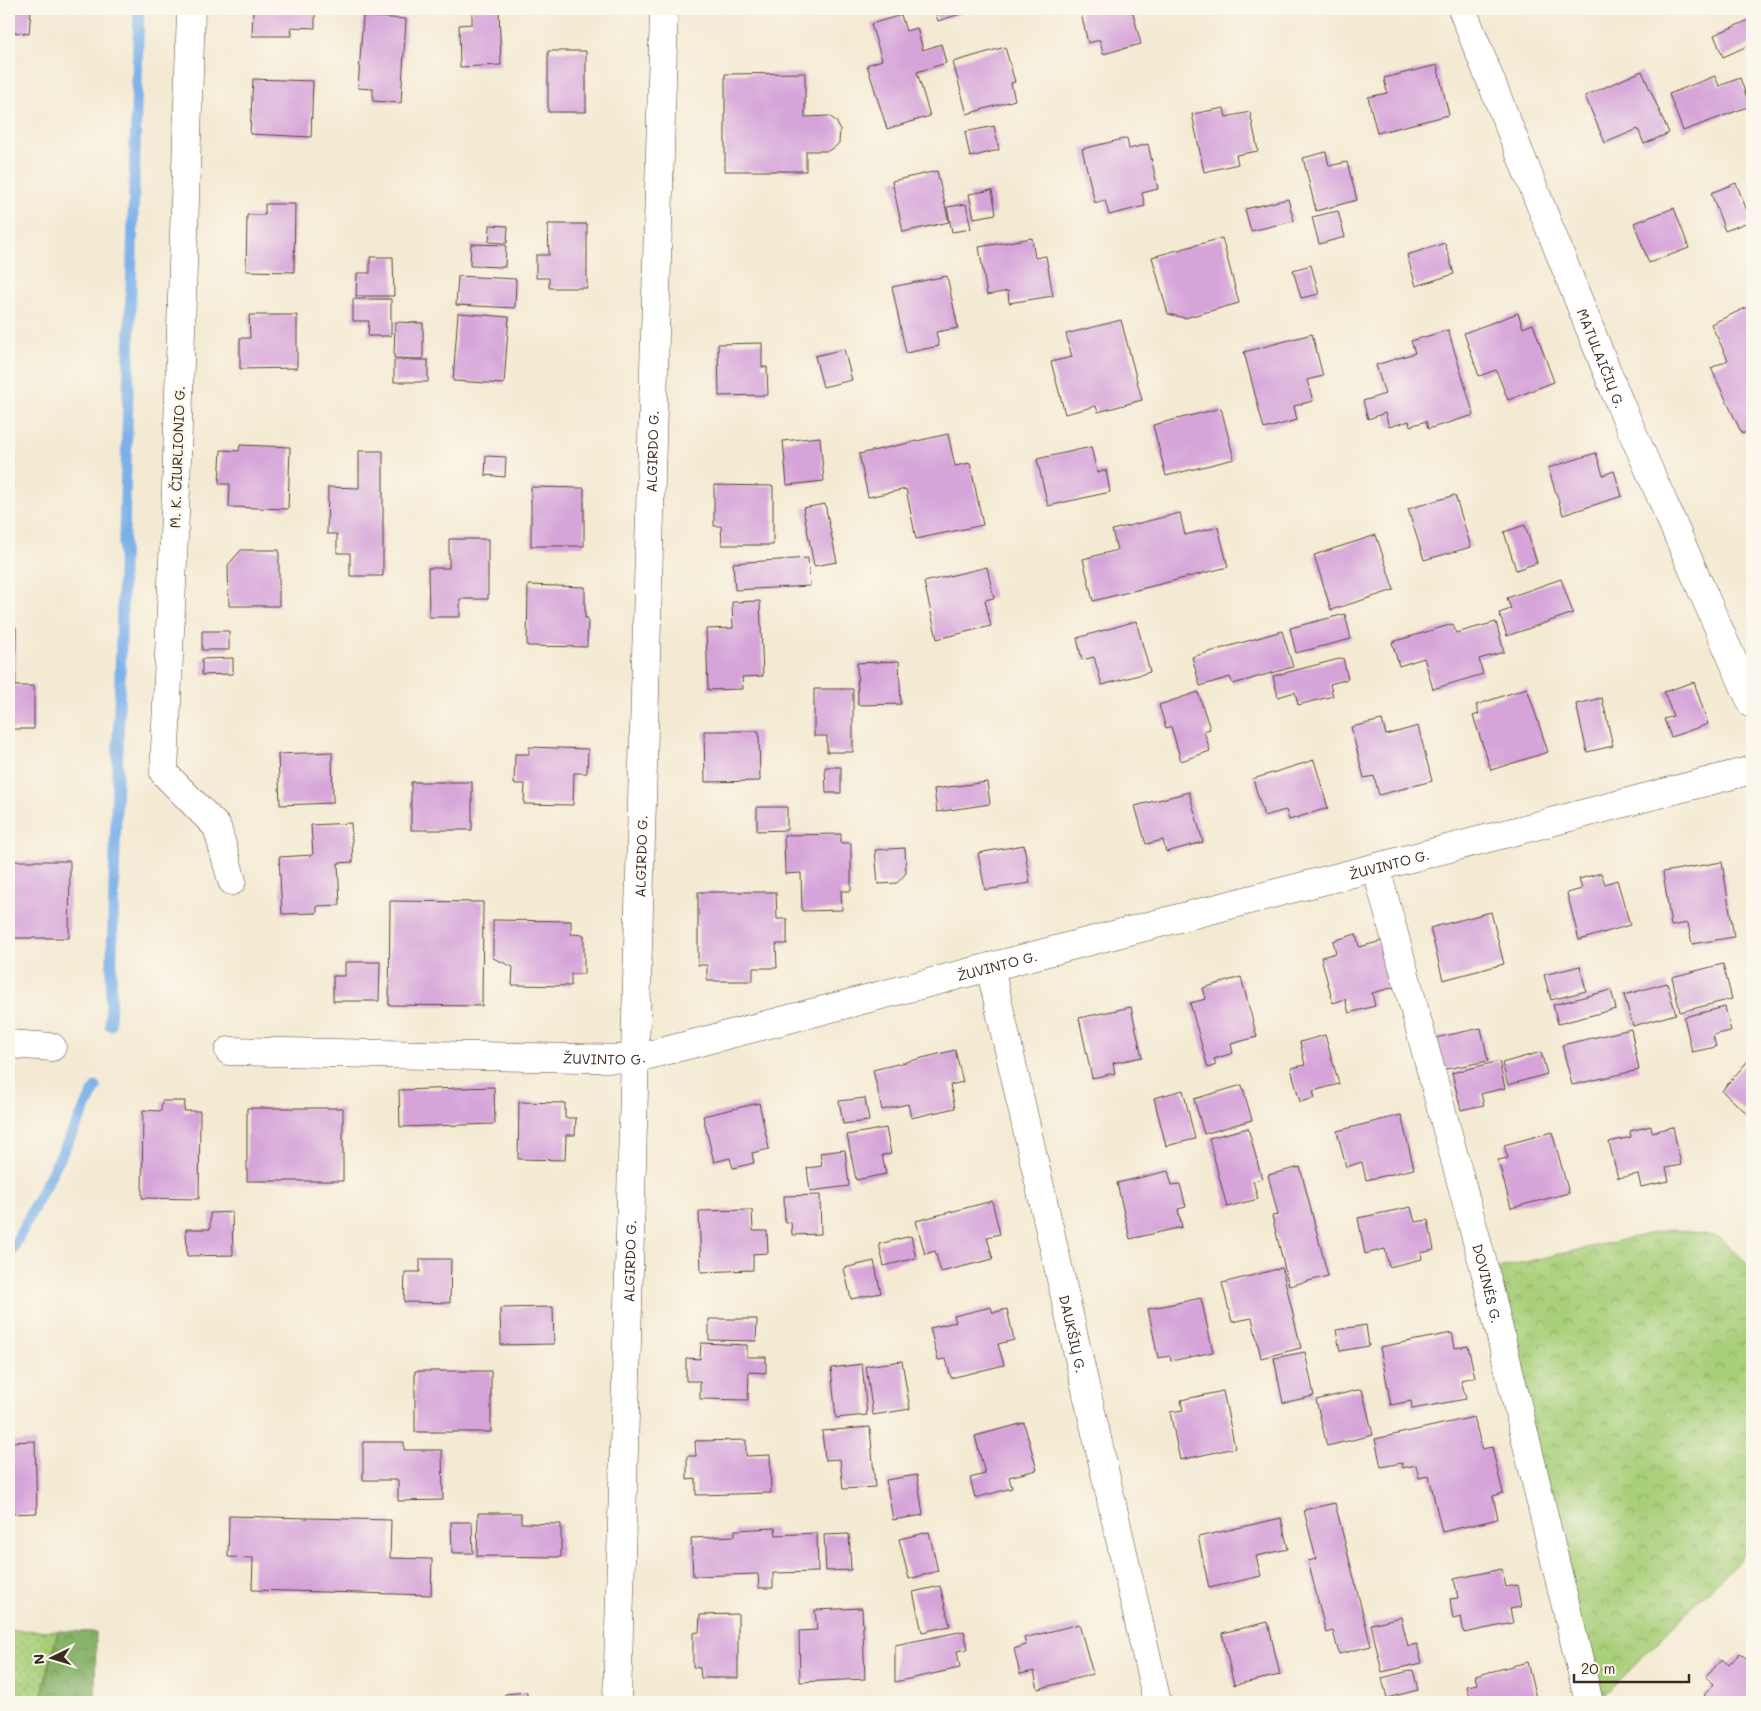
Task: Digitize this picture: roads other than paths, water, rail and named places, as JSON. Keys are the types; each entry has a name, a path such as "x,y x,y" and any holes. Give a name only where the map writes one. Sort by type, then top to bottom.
{"street":[{"name":"M. K. ČIURLIONIO G.","path":"191,9 176,489 164,773 217,827 232,880"},
{"name":"ALGIRDO G.","path":"616,1702 664,9"},
{"name":"MATULAIČIŲ G.","path":"1462,9 1620,404 1752,704"},
{"name":"ŽUVINTO G.","path":"229,1051 634,1059 1752,770"},
{"name":"DOVINĖS G.","path":"1376,867 1485,1271 1589,1702"},
{"name":"DAUKŠIŲ G.","path":"990,967 1157,1702"},
{"path":"9,1044 52,1047"}],"waterway":[{"path":"110,1025 139,9"},
{"path":"9,1256 96,1087"}]}
